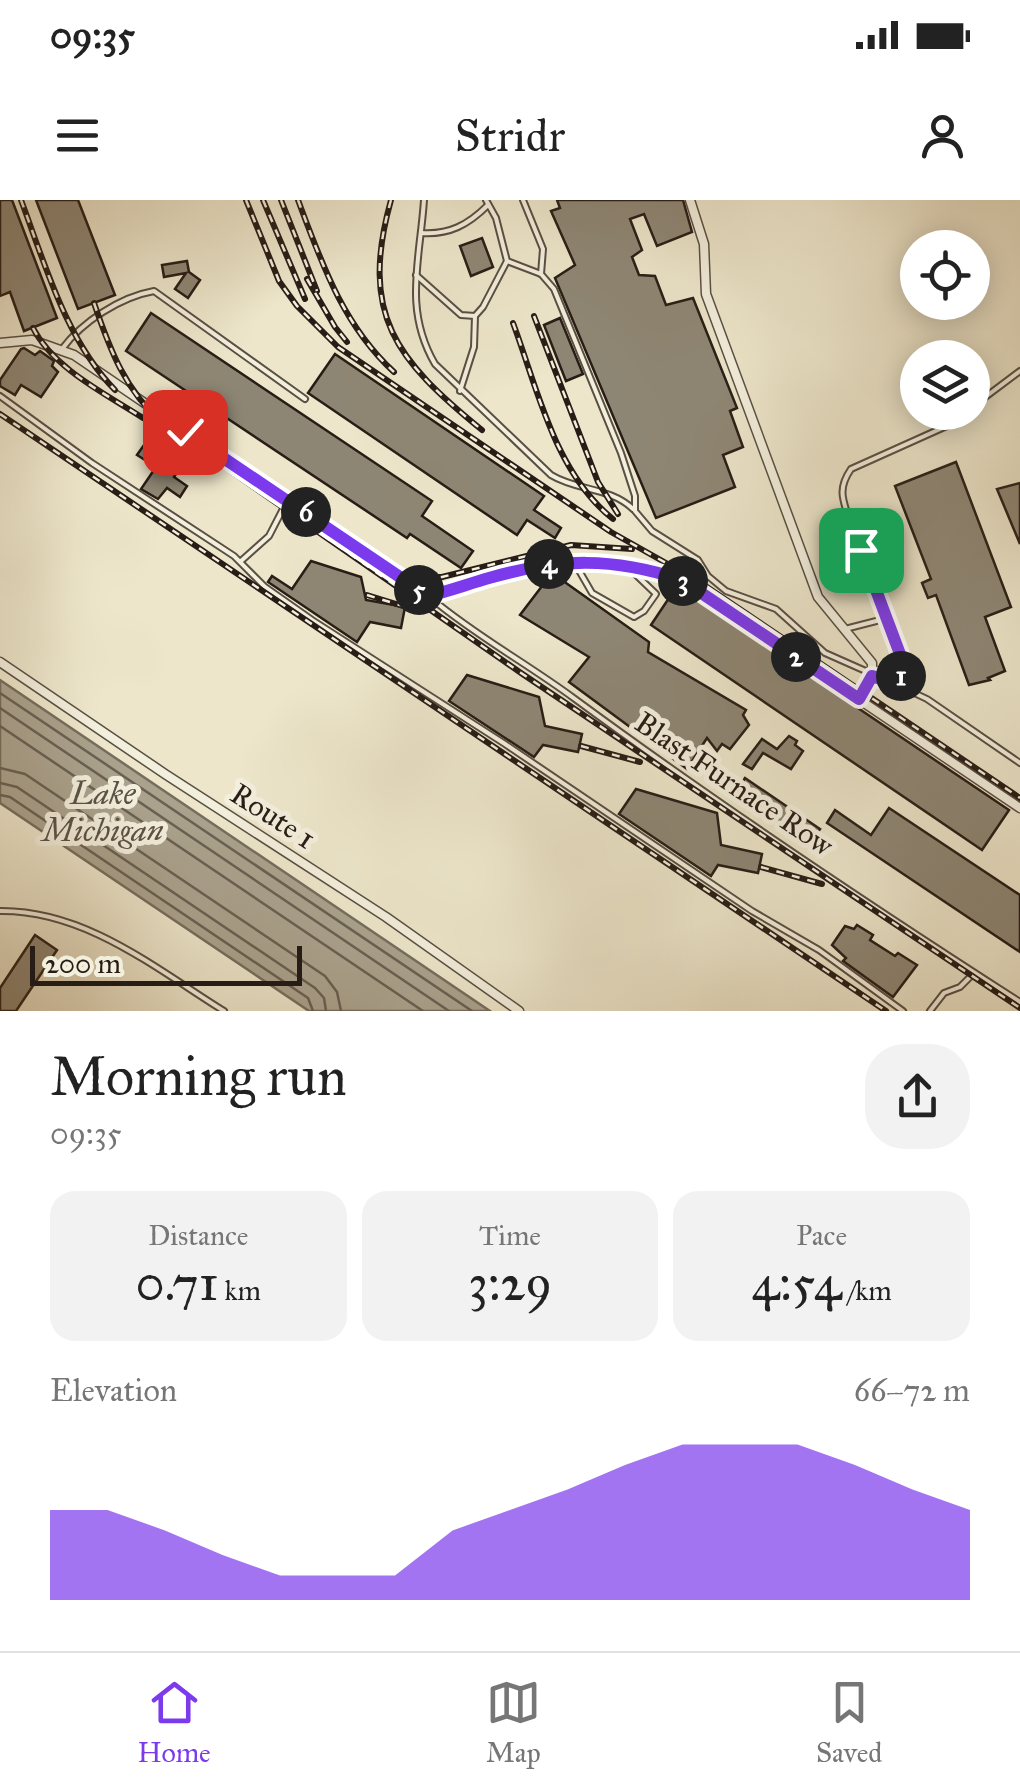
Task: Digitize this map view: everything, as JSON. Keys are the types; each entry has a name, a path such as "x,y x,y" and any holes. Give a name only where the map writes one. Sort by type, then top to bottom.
{"street":[{"path":"690,200 700,225 706,294 818,598 872,663 872,676 859,699"},
{"path":"0,344 32,340 62,350 428,596 488,578 575,561 626,566 682,580 1020,808"},
{"name":"Route 1","path":"0,662 386,917 519,1011"}],"lane":[{"path":"424,200 414,309 422,341 435,364 460,391 551,474 568,485 617,496 676,549 698,560 708,576 726,591 776,609 825,654 927,699 1020,763"},
{"path":"523,200 543,250 542,274 562,305 621,453 635,496 634,511"},
{"path":"421,233 456,229 487,202 507,261 475,316 474,347 460,391"},
{"path":"507,261 542,274"},
{"path":"416,275 461,315 475,316"},
{"path":"62,350 75,332 118,302 154,291 304,398"},
{"path":"990,394 1020,371"},
{"path":"0,396 241,562 265,587 312,620 432,696 752,912 809,944 904,1011"},
{"path":"895,684 906,670 849,519 841,494 842,483 851,469 939,430"},
{"path":"241,562 269,536 288,500"},
{"path":"575,561 592,593 628,616 638,616 656,590 626,566"},
{"name":"Blast Furnace Row","path":"428,596 675,772 1020,1002"},
{"path":"845,629 888,618"},
{"path":"0,910 54,918 116,942 224,1011"},
{"path":"930,1011 944,993 960,986 974,973"}],"water":[{"name":"Lake Michigan","path":"0,680 490,1011 309,1011 0,803"}],"building":[{"path":"0,200 12,200 57,318 24,331 10,292 0,296"},
{"path":"36,200 78,200 115,295 78,309"},
{"path":"557,200 683,200 692,232 657,246 644,214 630,219 642,250 632,257 639,275 655,276 666,305 693,298 737,408 730,411 743,447 723,455 735,487 656,518 555,278 575,265 551,211 560,208"},
{"path":"482,238 493,267 471,276 460,246"},
{"path":"187,261 189,272 200,280 188,298 175,289 186,273 164,277 162,265"},
{"path":"151,313 432,501 422,516 473,551 461,568 410,534 407,538 126,351"},
{"path":"560,318 583,374 566,381 544,325"},
{"path":"24,348 35,355 40,351 54,361 52,366 58,372 41,397 21,385 15,395 0,386 0,380"},
{"path":"335,354 544,496 534,510 561,528 555,538 527,520 517,535 308,393"},
{"path":"144,445 179,469 174,477 187,486 180,497 167,488 158,499 141,489 156,467 137,455"},
{"path":"956,462 1011,607 985,617 1005,671 969,685 936,595 928,598 922,583 931,579 895,486"},
{"path":"1020,483 1020,544 997,489"},
{"path":"311,561 361,577 366,600 405,607 401,628 370,622 357,642 268,582 272,576 292,589"},
{"path":"552,573 649,642 648,652 746,710 743,715 749,725 730,749 722,744 717,751 707,738 687,769 569,682 589,657 520,615"},
{"path":"677,586 1009,810 982,850 651,625"},
{"path":"467,675 539,697 545,726 582,734 578,752 543,745 534,757 449,701"},
{"path":"789,736 803,751 791,769 763,753 752,769 743,764 762,739 777,749"},
{"path":"745,778 820,829 810,843 735,793"},
{"path":"636,789 717,813 721,845 762,854 758,873 718,865 711,876 619,814"},
{"path":"889,808 1020,895 1020,952 827,823 835,810 871,835"},
{"path":"857,925 873,935 870,940 917,965 893,997 843,961 846,958 832,945 845,926 854,929"},
{"path":"35,935 57,950 16,1011 0,1011 0,988"}],"railway":[{"path":"21,200 70,325 115,390"},
{"path":"246,200 279,281 297,306 338,347 611,532 698,581 1020,798"},
{"path":"263,200 305,299"},
{"path":"281,200 317,291"},
{"path":"298,200 325,270 348,314 394,372"},
{"path":"391,200 382,240 380,275 383,305 392,332 427,381 482,430"},
{"path":"307,279 347,342"},
{"path":"94,303 120,368 138,397 163,424 521,673 1020,1008"},
{"path":"534,316 598,482 618,514"},
{"path":"513,323 562,454 593,500 613,519"},
{"path":"33,328 67,368 143,418"},
{"path":"0,414 886,1011"},
{"path":"378,566 424,577 442,577 571,545 632,549"},
{"path":"367,595 419,611"},
{"path":"581,746 640,762"},
{"path":"761,867 822,884"}],"route":[{"path":"185,432 428,596 557,562 589,560 650,570 682,580 859,699 872,676 895,684 906,670 861,550"}]}
